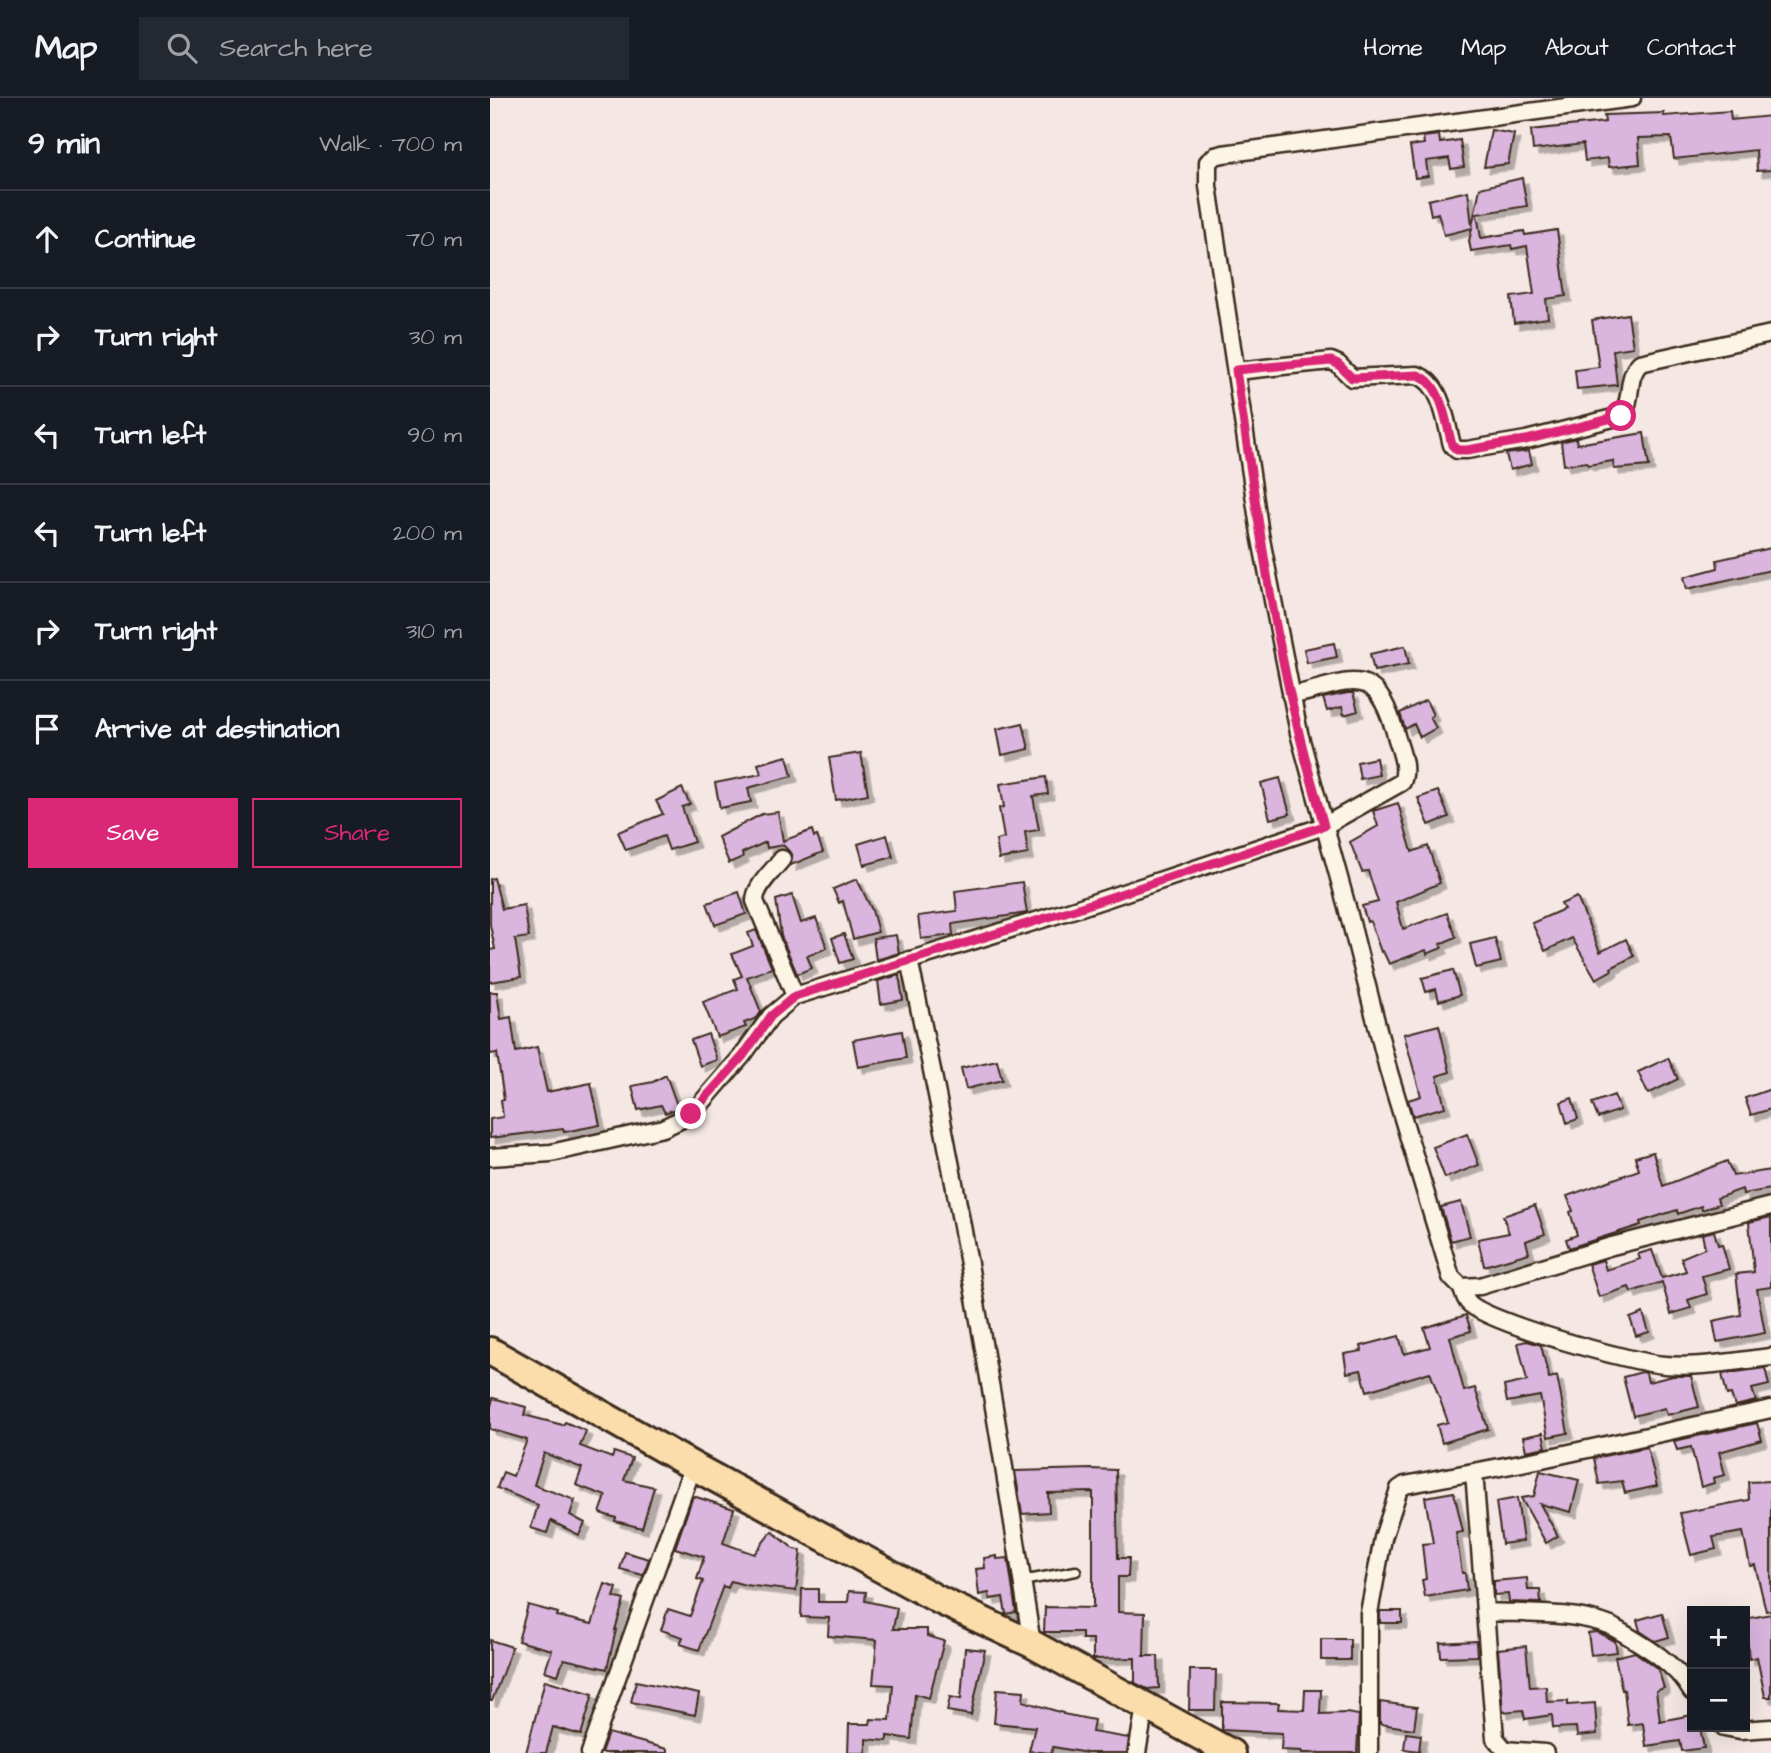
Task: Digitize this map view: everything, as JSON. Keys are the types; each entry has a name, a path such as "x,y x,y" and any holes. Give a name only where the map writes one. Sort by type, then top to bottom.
{"highway":[{"path":"490,1351 939,1600 1032,1644 1227,1752"}],"street":[{"path":"1632,98 1215,156 1208,162 1206,172 1260,534 1291,696 1388,1069 1451,1277 1461,1287 1468,1303 1484,1312 1520,1327 1620,1356 1662,1365 1695,1366 1771,1357"},
{"path":"1236,370 1331,361 1352,378 1418,375 1426,378 1435,390 1452,445 1457,450 1467,450 1526,440 1621,416 1628,404 1633,372 1640,363 1771,334"},
{"path":"490,1157 551,1153 663,1128 691,1114 743,1056 771,1016 795,996 1078,908 1324,826 1402,782 1405,775 1403,761 1391,718 1378,692 1370,685 1362,681 1291,696"},
{"path":"782,859 763,882 755,895 755,901 795,996"},
{"path":"909,960 936,1085 1001,1437 1032,1644"},
{"path":"1461,1287 1488,1284 1612,1246 1771,1206"},
{"path":"1369,1753 1369,1613 1383,1538 1399,1489 1405,1485 1542,1460 1771,1409"},
{"path":"590,1753 693,1465"},
{"path":"1474,1472 1495,1738 1506,1750 1545,1753"},
{"path":"1486,1612 1585,1618 1602,1622 1669,1662 1687,1684"},
{"path":"1137,1753 1145,1706"},
{"path":"1750,1729 1771,1728"}],"lane":[{"path":"1022,1581 1076,1571"}],"building":[{"path":"1730,111 1731,120 1771,116 1771,170 1757,171 1756,150 1674,159 1671,137 1638,138 1640,164 1609,167 1608,158 1585,161 1583,144 1533,150 1531,130 1605,122 1604,115 1664,113 1664,116"},
{"path":"1491,130 1514,134 1508,164 1484,167"},
{"path":"1439,135 1440,143 1460,140 1464,167 1451,169 1449,158 1426,161 1428,176 1415,178 1410,146 1424,144 1423,137"},
{"path":"1522,178 1527,206 1477,214 1481,238 1524,231 1525,235 1557,230 1566,296 1546,299 1548,318 1514,323 1511,297 1534,294 1527,246 1512,249 1511,245 1471,251 1469,241 1472,228 1444,235 1438,213 1431,215 1428,200 1468,191 1472,226 1480,188"},
{"path":"1628,314 1633,347 1613,350 1617,385 1577,389 1575,370 1599,367 1592,320"},
{"path":"1644,433 1649,466 1614,469 1613,461 1564,465 1561,442 1576,438 1577,444"},
{"path":"1529,451 1532,464 1510,470 1506,454"},
{"path":"1771,548 1771,570 1687,589 1684,577 1718,568 1717,560"},
{"path":"1334,643 1337,657 1307,663 1304,649"},
{"path":"1405,646 1409,664 1374,671 1370,654"},
{"path":"1353,693 1358,711 1344,715 1342,707 1327,711 1323,698"},
{"path":"1426,700 1436,728 1420,737 1414,724 1405,729 1400,713"},
{"path":"1023,723 1029,749 1002,755 997,729"},
{"path":"861,753 868,794 836,800 829,758"},
{"path":"787,756 792,776 748,788 751,802 720,808 715,783 761,774 758,764"},
{"path":"1376,758 1379,775 1360,779 1357,762"},
{"path":"1046,777 1048,794 1033,796 1039,830 1025,832 1028,854 999,859 996,840 1004,838 999,808 1004,807 1000,784"},
{"path":"1280,778 1290,814 1270,819 1261,783"},
{"path":"682,788 690,804 682,807 694,842 669,850 664,836 626,850 618,832 663,814 656,801"},
{"path":"1438,791 1449,817 1429,825 1418,798"},
{"path":"1398,803 1412,852 1428,846 1440,883 1396,902 1403,929 1447,913 1456,937 1440,944 1442,948 1427,954 1426,950 1389,964 1383,951 1381,952 1370,921 1367,922 1362,906 1378,902 1368,871 1362,872 1350,842 1378,826 1373,811"},
{"path":"778,812 783,841 812,830 823,852 791,865 792,856 783,845 767,848 766,842 742,853 743,857 729,863 718,837 762,814"},
{"path":"887,835 893,857 864,865 858,844"},
{"path":"494,878 502,909 524,905 529,937 515,939 521,977 490,982 490,950 495,949 490,925 490,879"},
{"path":"857,879 872,910 878,932 853,939 843,901 839,903 833,889"},
{"path":"1022,882 1027,913 952,924 953,935 921,939 918,916 957,911 955,891"},
{"path":"739,892 746,914 715,925 707,903"},
{"path":"792,895 801,923 816,918 827,948 807,956 812,968 797,974 781,936 776,900"},
{"path":"1577,897 1600,952 1626,939 1634,956 1596,979 1572,938 1545,951 1532,923 1564,909 1561,904"},
{"path":"756,930 772,968 747,977 761,1012 757,1018 744,1023 746,1027 717,1037 703,1002 738,989 734,979 742,976 732,954 753,946 748,933"},
{"path":"844,934 853,959 840,963 832,938"},
{"path":"896,935 899,953 876,960 873,938"},
{"path":"1495,938 1501,962 1476,968 1470,944"},
{"path":"1453,970 1460,995 1439,1001 1436,989 1426,992 1422,978"},
{"path":"899,975 903,1000 881,1004 878,981"},
{"path":"490,992 497,992 501,1019 511,1017 516,1052 537,1047 547,1092 591,1083 600,1125 564,1132 563,1129 490,1138 490,1119 503,1117 501,1100 504,1100 497,1053 490,1054"},
{"path":"1439,1025 1450,1072 1437,1076 1445,1107 1413,1116 1408,1100 1421,1096 1404,1034"},
{"path":"902,1031 906,1058 858,1067 853,1040"},
{"path":"708,1034 717,1060 700,1066 691,1040"},
{"path":"1668,1058 1678,1079 1648,1094 1638,1072"},
{"path":"997,1060 1002,1080 966,1089 961,1068"},
{"path":"666,1075 678,1108 665,1113 661,1105 638,1110 632,1086 653,1082"},
{"path":"1771,1089 1771,1109 1751,1115 1745,1098"},
{"path":"1614,1095 1620,1110 1598,1118 1592,1103"},
{"path":"1572,1098 1578,1119 1567,1123 1561,1102"},
{"path":"1467,1134 1479,1165 1445,1178 1433,1147"},
{"path":"1653,1152 1663,1186 1727,1161 1733,1176 1771,1170 1771,1189 1743,1194 1742,1189 1717,1198 1719,1204 1702,1210 1701,1206 1678,1214 1677,1210 1640,1222 1641,1225 1569,1248 1566,1239 1577,1235 1567,1196 1639,1170 1635,1157"},
{"path":"1461,1202 1470,1236 1451,1241 1441,1207"},
{"path":"1535,1205 1545,1234 1526,1241 1529,1253 1484,1266 1478,1239 1509,1233 1503,1216"},
{"path":"1771,1217 1771,1287 1757,1289 1765,1333 1717,1342 1713,1321 1741,1315 1736,1274 1754,1272 1749,1222"},
{"path":"1714,1231 1718,1245 1722,1244 1729,1269 1702,1276 1707,1294 1688,1300 1691,1308 1671,1314 1662,1282 1631,1292 1629,1287 1599,1297 1588,1264 1603,1260 1606,1270 1640,1259 1638,1254 1652,1250 1662,1278 1686,1271 1681,1258 1705,1248 1702,1234"},
{"path":"1643,1313 1649,1332 1636,1336 1630,1318"},
{"path":"1466,1315 1471,1331 1450,1337 1464,1391 1475,1388 1488,1429 1442,1443 1437,1425 1448,1422 1430,1372 1367,1391 1361,1370 1347,1373 1344,1354 1362,1351 1361,1346 1399,1336 1404,1354 1430,1347 1424,1328"},
{"path":"1527,1341 1541,1345 1549,1378 1557,1376 1568,1433 1548,1437 1540,1396 1507,1402 1504,1386 1527,1381 1518,1343"},
{"path":"1765,1368 1769,1385 1752,1389 1756,1401 1735,1406 1731,1394 1727,1395 1722,1374"},
{"path":"1646,1373 1648,1382 1673,1376 1691,1376 1699,1407 1667,1415 1665,1408 1633,1416 1623,1377"},
{"path":"493,1398 526,1407 524,1415 563,1425 565,1422 586,1431 580,1446 612,1458 614,1452 632,1458 624,1480 654,1487 642,1528 615,1521 616,1518 600,1513 606,1496 576,1485 582,1468 544,1453 534,1485 575,1500 570,1515 585,1523 579,1535 551,1521 547,1533 531,1528 538,1505 497,1488 503,1472 513,1476 527,1440 490,1429"},
{"path":"1757,1423 1762,1440 1719,1452 1725,1475 1713,1478 1714,1483 1701,1487 1691,1447 1677,1450 1674,1441"},
{"path":"1543,1433 1546,1447 1526,1451 1523,1437"},
{"path":"1647,1447 1657,1486 1625,1493 1622,1481 1599,1484 1594,1458"},
{"path":"1116,1470 1118,1558 1129,1558 1128,1577 1118,1577 1118,1612 1145,1613 1144,1656 1158,1656 1159,1688 1147,1689 1135,1683 1135,1658 1093,1659 1093,1639 1082,1639 1082,1632 1044,1632 1045,1607 1093,1608 1093,1492 1048,1493 1049,1512 1022,1514 1015,1471"},
{"path":"1540,1471 1579,1480 1571,1512 1540,1504 1558,1536 1546,1543 1521,1498 1534,1496"},
{"path":"1771,1481 1771,1610 1766,1611 1755,1565 1750,1566 1743,1532 1713,1537 1716,1549 1691,1555 1680,1513 1749,1500 1748,1482"},
{"path":"1454,1492 1463,1532 1456,1533 1467,1590 1425,1597 1422,1544 1433,1543 1425,1497"},
{"path":"693,1496 734,1509 723,1543 754,1554 772,1531 794,1549 801,1550 796,1591 731,1581 728,1588 723,1586 699,1650 680,1644 683,1637 661,1630 668,1609 690,1616 703,1581 697,1579 704,1557 675,1548"},
{"path":"1517,1498 1523,1541 1502,1544 1496,1502"},
{"path":"625,1552 649,1559 643,1575 620,1569"},
{"path":"997,1556 997,1559 1008,1558 1016,1612 1006,1614 1003,1597 990,1599 989,1593 979,1595 976,1569 985,1568 984,1558"},
{"path":"1527,1578 1528,1590 1540,1590 1541,1603 1509,1602 1508,1594 1494,1595 1494,1581"},
{"path":"605,1584 617,1588 614,1597 624,1600 607,1669 564,1659 558,1675 545,1671 552,1650 518,1641 528,1605 558,1613 557,1616 592,1624"},
{"path":"802,1589 818,1589 818,1602 848,1602 849,1591 866,1592 865,1601 897,1608 893,1629 927,1629 927,1636 944,1641 929,1698 915,1694 911,1739 887,1736 887,1741 866,1739 866,1753 848,1753 849,1724 870,1724 871,1719 890,1720 893,1685 873,1684 877,1640 828,1636 829,1618 801,1617"},
{"path":"1380,1611 1402,1611 1402,1623 1380,1623"},
{"path":"1662,1613 1669,1637 1655,1641 1640,1631 1637,1620"},
{"path":"1771,1614 1771,1697 1765,1697 1757,1657 1750,1659 1750,1618"},
{"path":"1597,1632 1615,1641 1617,1652 1591,1655 1588,1633"},
{"path":"1321,1639 1350,1639 1350,1660 1321,1660"},
{"path":"490,1640 512,1647 492,1701 490,1701"},
{"path":"1476,1641 1477,1656 1441,1657 1440,1643"},
{"path":"1526,1646 1530,1687 1546,1686 1547,1702 1568,1701 1568,1705 1595,1703 1597,1734 1577,1736 1576,1727 1553,1728 1552,1715 1525,1719 1523,1710 1503,1712 1498,1649"},
{"path":"965,1648 985,1650 971,1715 947,1711 950,1697 961,1699"},
{"path":"1635,1652 1658,1669 1664,1688 1656,1691 1660,1721 1687,1716 1687,1732 1701,1732 1704,1748 1682,1751 1680,1741 1646,1746 1643,1723 1628,1725 1624,1690 1615,1657"},
{"path":"1190,1670 1216,1670 1215,1710 1189,1710"},
{"path":"545,1680 593,1694 581,1735 553,1727 546,1753 526,1753"},
{"path":"636,1681 699,1694 695,1715 631,1702"},
{"path":"997,1689 1024,1691 1023,1701 1063,1714 1094,1720 1092,1732 1129,1738 1127,1753 1087,1753 1053,1747 1051,1753 1029,1751 1035,1727 994,1723"},
{"path":"1305,1690 1321,1690 1320,1714 1359,1715 1357,1753 1302,1753 1281,1750 1282,1733 1222,1730 1222,1702 1279,1703 1278,1709 1304,1710"},
{"path":"1380,1702 1417,1707 1414,1729 1380,1724"},
{"path":"608,1733 667,1749 667,1753 601,1753"},
{"path":"1406,1733 1421,1735 1419,1751 1404,1749"}],"route":[{"path":"691,1114 743,1056 771,1016 795,996 1078,908 1324,826 1286,676 1260,534 1236,370 1331,361 1352,378 1418,375 1426,378 1435,390 1452,445 1457,450 1526,440 1621,416"}]}
